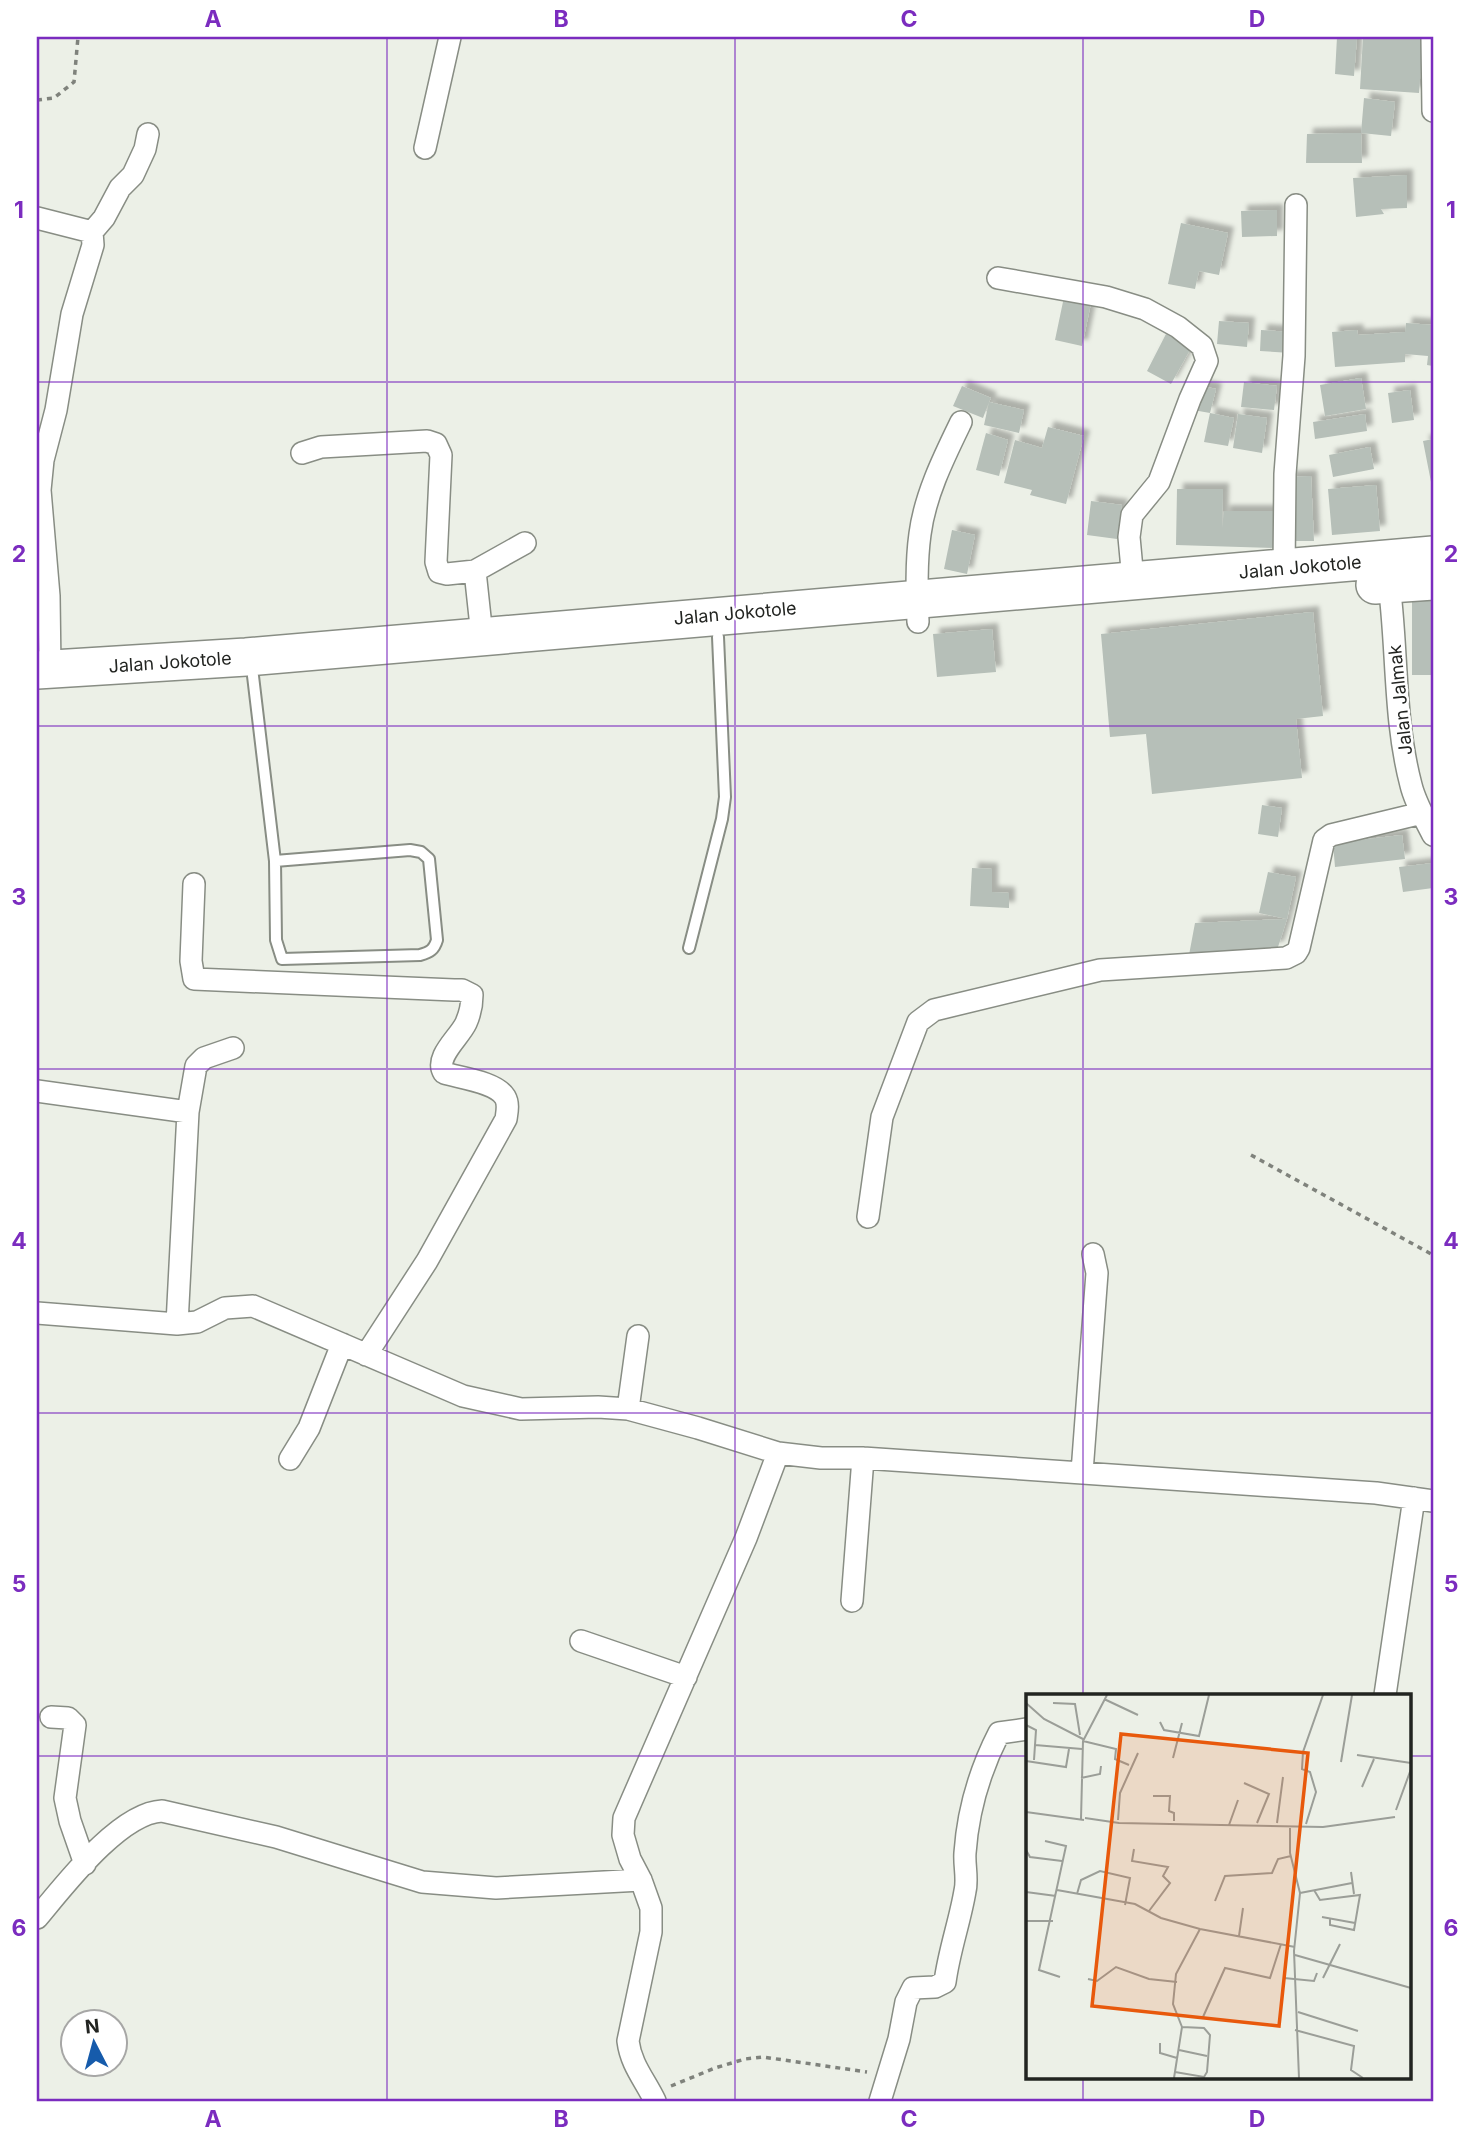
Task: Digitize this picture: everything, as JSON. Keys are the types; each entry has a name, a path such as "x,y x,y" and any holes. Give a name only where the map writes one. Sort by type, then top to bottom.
{"highway":[{"name":"Jalan Jokotole","path":"41,678 482,636 918,610 1387,572 1433,555"},
{"name":"Jalan Jokotole","path":"1052,599 1133,580 1284,568 1387,572 1433,581"},
{"name":"Jalan Jokotole","path":"41,678 253,676 718,637 918,610"}],"street":[{"path":"425,148 450,37"},
{"path":"1432,37 1433,111"},
{"path":"41,678 49,596 40,490 43,460 57,410 72,314 93,245 92,232 104,218 120,188 133,175 145,149 148,134"},
{"path":"1284,568 1285,474 1294,356 1296,205"},
{"path":"37,218 92,232"},
{"path":"998,278 1106,297 1145,309 1178,327 1202,346 1207,362 1189,399 1159,482 1132,515 1129,537 1133,580"},
{"path":"918,610 920,533 933,485 961,422"},
{"path":"302,453 321,447 427,442 436,444 441,455 436,562 439,572 447,574 475,571 525,543"},
{"path":"475,571 482,636"},
{"name":"Jalan Jalmak","path":"1387,572 1402,735 1412,788 1433,835"},
{"path":"868,1217 882,1116 922,1017 934,1010 1100,970 1286,958 1296,953 1299,948 1324,840 1331,835 1422,813"},
{"path":"194,884 191,961 194,979 462,990 472,995 466,1024 442,1060 441,1069 444,1073 493,1086 505,1097 508,1106 506,1119 427,1261 366,1355"},
{"path":"177,1312 188,1112 197,1066 204,1058 233,1048"},
{"path":"37,1091 188,1112"},
{"path":"1082,1472 1097,1273 1093,1254"},
{"path":"37,1313 177,1312 197,1322 225,1308 253,1306 463,1396 521,1409 628,1409 778,1453 821,1458 863,1458 1376,1493 1424,1500 1385,1694"},
{"path":"628,1409 638,1336"},
{"path":"290,1459 309,1428 342,1344"},
{"path":"653,2098 629,2052 628,2041 651,1932 652,1908 630,1859 623,1835 624,1818 746,1538 778,1453"},
{"path":"852,1601 863,1458"},
{"path":"581,1641 685,1677"},
{"path":"51,1717 68,1718 75,1725 65,1798 85,1864"},
{"path":"880,2101 899,2039 906,2002 913,1988 934,1987 945,1982 966,1889 965,1855 974,1791 986,1759 999,1733 1026,1729"},
{"path":"37,1918 115,1832 150,1812 162,1811 276,1837 422,1882 496,1888 641,1880"}],"lane":[{"path":"689,948 722,819 725,797 718,637"},
{"path":"253,676 275,861 276,940 282,959 420,955 435,946 437,940 429,859 421,852 411,850 275,861"}],"path":[{"path":"37,100 54,98 74,82 78,37"},
{"path":"1251,1155 1433,1255"},
{"path":"653,2098 715,2068 763,2057 886,2075"}],"building":[{"path":"1337,37 1357,37 1354,76 1335,74"},
{"path":"1363,37 1423,37 1419,93 1360,89"},
{"path":"1364,98 1395,102 1391,136 1361,133"},
{"path":"1361,133 1362,163 1306,163 1307,134"},
{"path":"1407,175 1407,208 1381,209 1384,214 1356,217 1353,178"},
{"path":"1277,210 1277,236 1242,237 1241,211"},
{"path":"1181,223 1228,233 1219,275 1199,271 1195,289 1168,284"},
{"path":"1064,297 1091,303 1082,346 1055,340"},
{"path":"1219,321 1249,323 1247,347 1217,344"},
{"path":"1406,323 1433,325 1433,366 1427,365 1428,356 1405,354 1405,362 1335,367 1332,332 1357,330 1358,335 1405,332"},
{"path":"1261,330 1291,332 1290,353 1260,351"},
{"path":"1166,334 1191,348 1171,384 1147,371"},
{"path":"1361,378 1366,409 1325,416 1320,385"},
{"path":"1244,382 1277,386 1274,410 1241,407"},
{"path":"1198,385 1216,389 1210,413 1193,410"},
{"path":"962,386 991,398 983,418 953,406"},
{"path":"1410,390 1414,420 1392,423 1388,393"},
{"path":"989,402 1024,410 1019,433 984,425"},
{"path":"1210,413 1234,418 1228,446 1204,442"},
{"path":"1238,414 1267,418 1262,453 1233,448"},
{"path":"1365,414 1367,431 1315,439 1313,422"},
{"path":"1048,427 1084,436 1066,504 1030,495 1032,490 1004,483 1015,440 1042,448"},
{"path":"986,433 1008,440 999,476 976,470"},
{"path":"1433,439 1433,481 1431,482 1423,441"},
{"path":"1370,447 1374,469 1333,477 1329,455"},
{"path":"1311,476 1314,541 1289,541 1287,477"},
{"path":"1376,485 1380,531 1332,535 1328,489"},
{"path":"1177,489 1223,489 1222,528 1224,511 1276,511 1276,548 1176,545"},
{"path":"1091,501 1122,505 1117,539 1087,535"},
{"path":"952,530 975,535 967,574 944,569"},
{"path":"1412,592 1433,592 1433,675 1412,675"},
{"path":"1313,612 1323,716 1296,719 1302,778 1152,794 1146,734 1110,737 1101,634"},
{"path":"992,629 996,672 937,677 933,634"},
{"path":"1262,805 1282,808 1278,837 1258,834"},
{"path":"1402,835 1405,859 1335,867 1333,843"},
{"path":"1433,863 1433,888 1403,892 1399,867"},
{"path":"972,868 992,869 992,892 1009,893 1009,908 970,906"},
{"path":"1268,872 1296,877 1287,919 1259,913"},
{"path":"1287,919 1278,947 1189,955 1195,923"}]}
